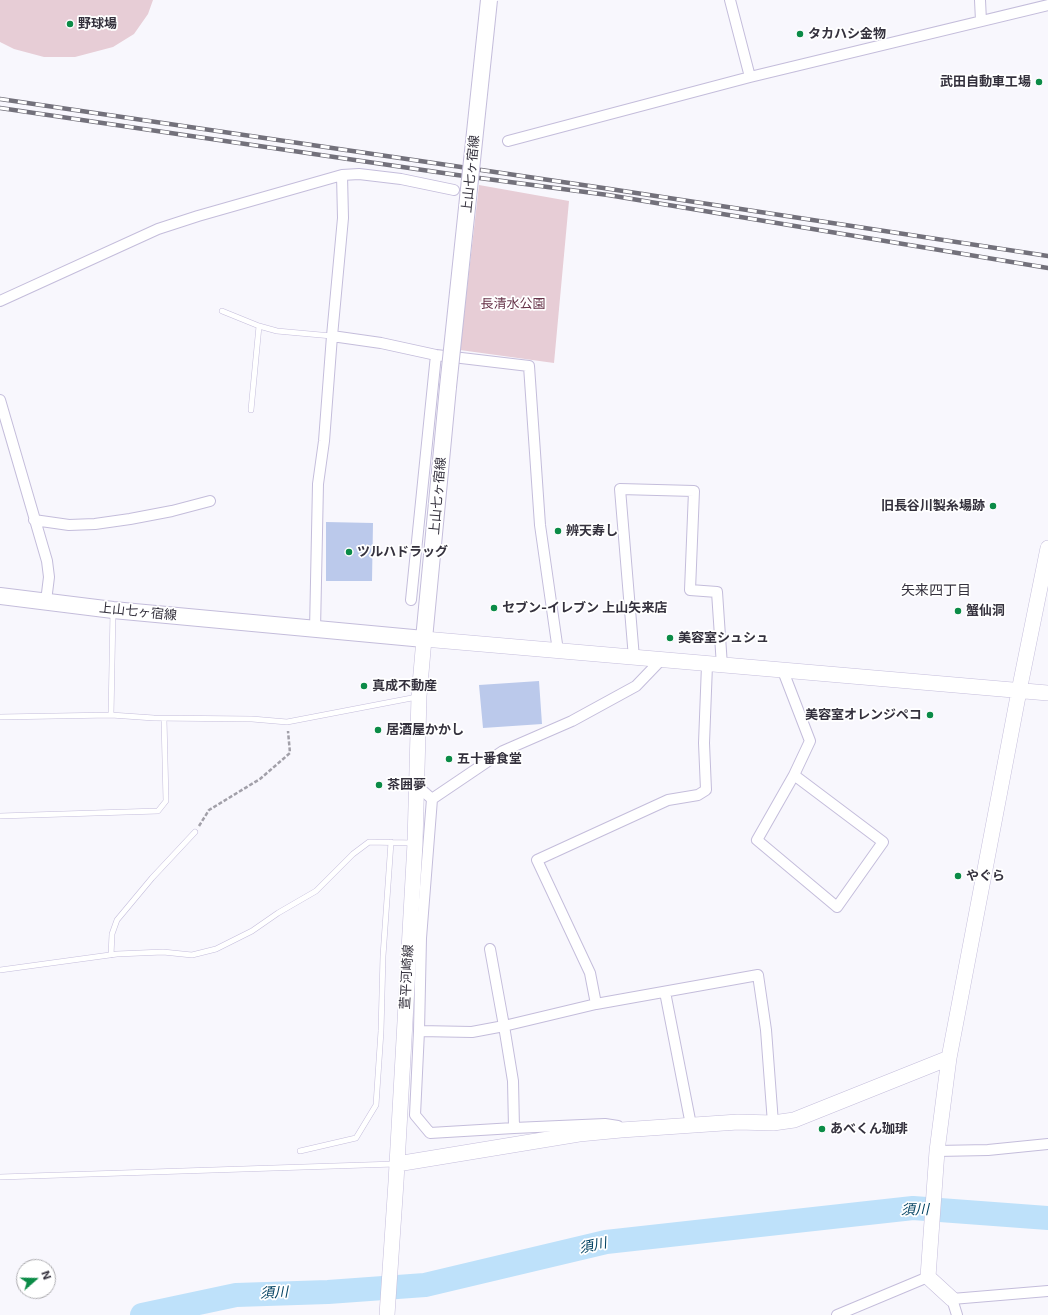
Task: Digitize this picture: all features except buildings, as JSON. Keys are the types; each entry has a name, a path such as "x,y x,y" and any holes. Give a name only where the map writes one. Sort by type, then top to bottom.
{"main road":[{"name":"上山七ヶ宿線","path":"0,596 113,610 424,639 448,387 489,0"}],"street":[{"path":"730,0 750,77"},
{"path":"980,0 981,21"},
{"path":"508,141 750,77 1048,5"},
{"path":"0,301 158,229 198,216 342,175 359,174 401,179 454,190"},
{"path":"315,630 318,484 324,441 343,218 342,175"},
{"path":"332,336 381,343 436,355 529,366 540,525 558,651"},
{"path":"411,600 436,355"},
{"path":"0,400 47,561 49,577 46,601"},
{"path":"634,658 620,489 694,491 690,590 717,592 722,666"},
{"path":"34,520 69,525 95,524 172,511 210,501"},
{"path":"928,1277 937,1151 949,1058 1019,691 1048,548"},
{"path":"424,639 660,661 1048,693"},
{"name":"萱平河崎線","path":"387,1315 396,1182 414,843 419,696 424,639"},
{"path":"432,799 503,751 572,721 636,686 660,661"},
{"path":"596,1004 590,973 538,860 668,800 698,795 706,790 704,744 707,665"},
{"path":"783,671 810,741 794,775 757,840 837,907 883,842 794,775"},
{"path":"416,785 432,799"},
{"path":"432,799 421,938 415,1115 430,1133 605,1124 633,1129"},
{"path":"490,949 513,1081 514,1128"},
{"path":"419,1031 472,1032 596,1004 758,974 766,1030 773,1123"},
{"path":"665,992 691,1125"},
{"path":"397,1164 579,1134 691,1125 738,1122 773,1123 794,1120 949,1058"},
{"path":"937,1151 988,1150 1048,1144"},
{"path":"928,1277 952,1299 957,1315"},
{"path":"837,1315 928,1277"},
{"path":"952,1299 1048,1291"}],"lane":[{"path":"222,311 259,326 277,331 332,336"},
{"path":"251,410 259,326"},
{"path":"111,716 113,610"},
{"path":"0,717 111,716 252,719 287,722 419,696"},
{"path":"0,816 158,811 166,801 164,718"},
{"path":"111,955 112,934 117,920 152,878 195,832"},
{"path":"0,970 111,955 163,952 192,955 216,949 252,931 278,912 316,891 353,854 369,842 414,843"},
{"path":"300,1151 356,1138 376,1105 381,1031 383,956 391,842"},
{"path":"0,1177 397,1164"}],"path":[{"path":"195,832 209,810 229,796 260,778 290,753 287,722"}],"green space":[{"name":"野球場","path":"0,0 153,0 148,14 134,34 113,47 75,57 44,57 14,49 0,42"},
{"name":"長清水公園","path":"479,185 569,201 554,363 460,350"}],"waterway":[{"name":"須川","path":"142,1315 236,1295 328,1292 425,1285 606,1242 913,1208 1048,1218"}],"railway":[{"path":"0,99 610,189 1048,256"},
{"path":"0,108 457,175 608,195 1048,268"}],"place":[{"name":"野球場","path":"70,24"},
{"name":"タカハシ金物","path":"800,34"},
{"name":"武田自動車工場","path":"1039,82"},
{"name":"旧長谷川製糸場跡","path":"993,506"},
{"name":"辨天寿し","path":"558,531"},
{"name":"ツルハドラッグ","path":"349,552"},
{"name":"セブン-イレブン 上山矢来店","path":"494,608"},
{"name":"蟹仙洞","path":"958,611"},
{"name":"美容室シュシュ","path":"670,638"},
{"name":"真成不動産","path":"364,686"},
{"name":"美容室オレンジペコ","path":"930,715"},
{"name":"居酒屋かかし","path":"378,730"},
{"name":"五十番食堂","path":"449,759"},
{"name":"茶囲夢","path":"379,785"},
{"name":"やぐら","path":"958,876"},
{"name":"あべくん珈琲","path":"822,1129"}],"district":[{"name":"矢来四丁目","path":"936,591"}]}
